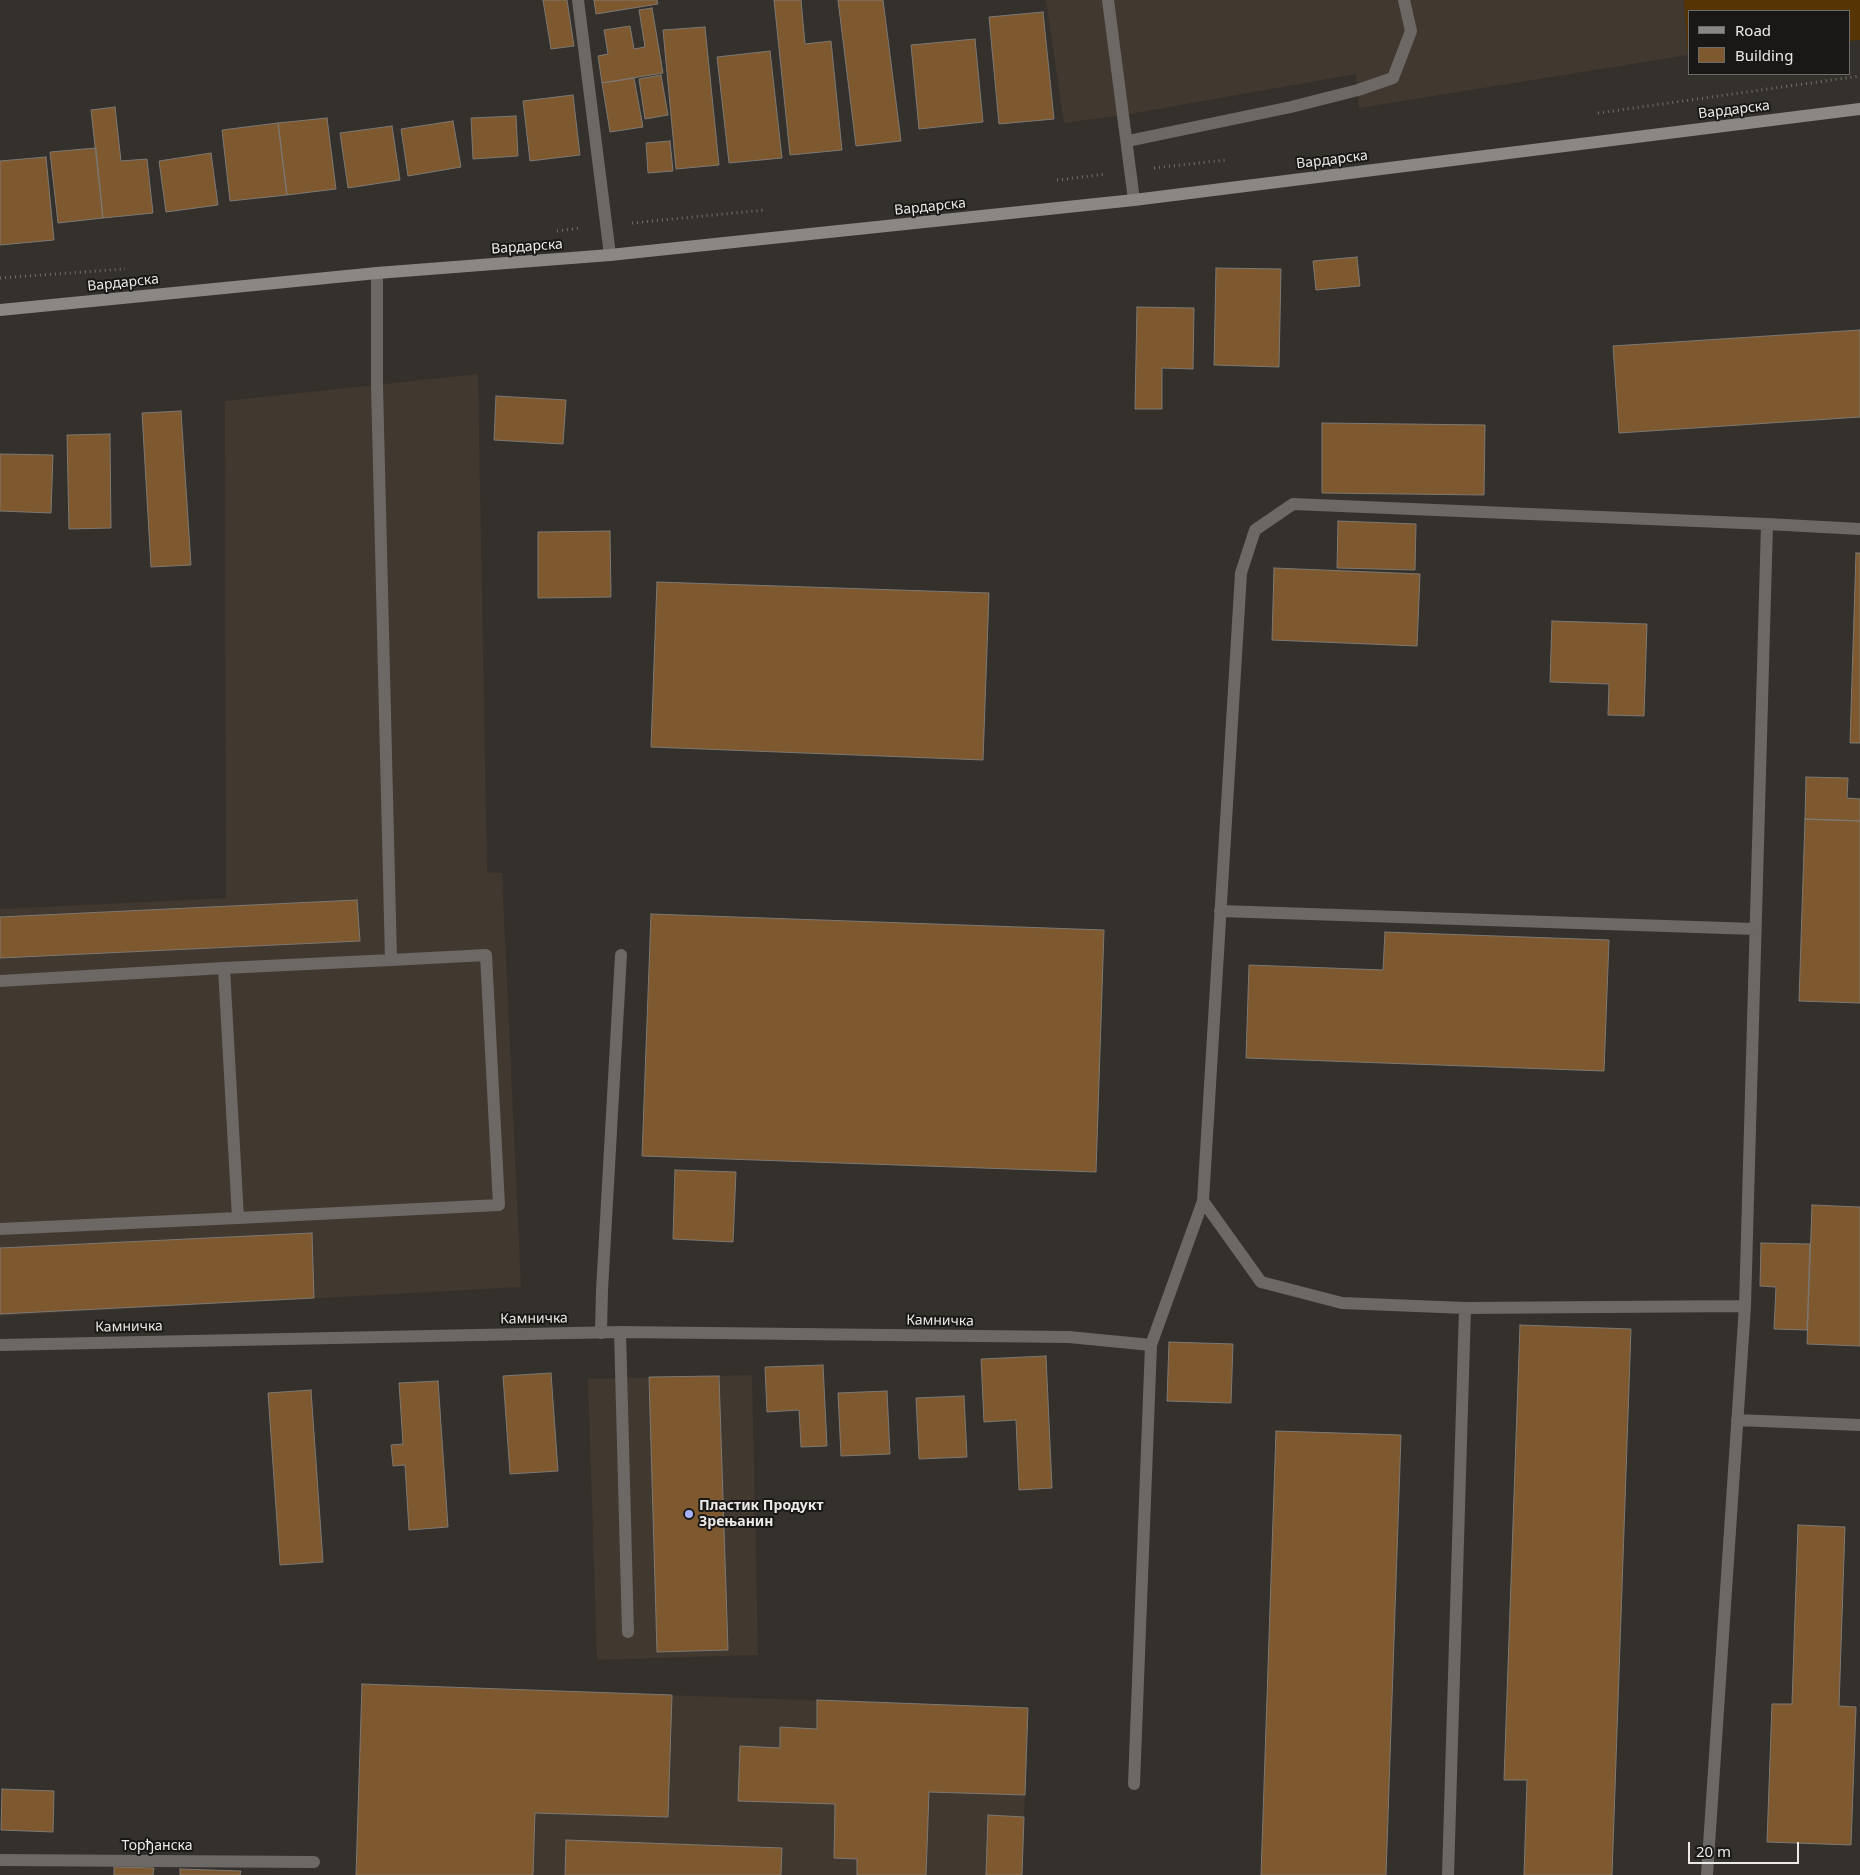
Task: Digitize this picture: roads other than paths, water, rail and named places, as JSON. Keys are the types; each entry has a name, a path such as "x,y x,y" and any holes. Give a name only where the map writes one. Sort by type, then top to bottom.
{"street":[{"path":"578,0 610,255"},
{"path":"1108,0 1128,141 1134,200"},
{"path":"1128,141 1300,104 1358,90 1393,78 1411,31 1404,0"},
{"name":"Вардарска","path":"0,310 378,273 610,255 1134,200 1860,109"},
{"path":"378,273 377,385 391,960"},
{"path":"1134,1784 1151,1345 1203,1201 1242,573 1255,530 1293,504 1860,529"},
{"path":"1707,1875 1745,1306 1767,524"},
{"path":"1220,911 1755,929"},
{"path":"601,1333 621,954"},
{"path":"0,981 486,955 500,1205 0,1230"},
{"path":"224,968 238,1218"},
{"path":"1203,1201 1261,1282 1342,1303 1465,1308 1745,1306"},
{"path":"1448,1875 1465,1308"},
{"path":"620,1332 628,1632"},
{"name":"Камничка","path":"0,1345 620,1332 1069,1337 1151,1345"},
{"path":"1738,1420 1860,1425"},
{"name":"Торђанска","path":"0,1860 314,1862"}],"place":[{"name":"Пластик Продукт Зрењанин","path":"689,1514"}]}
